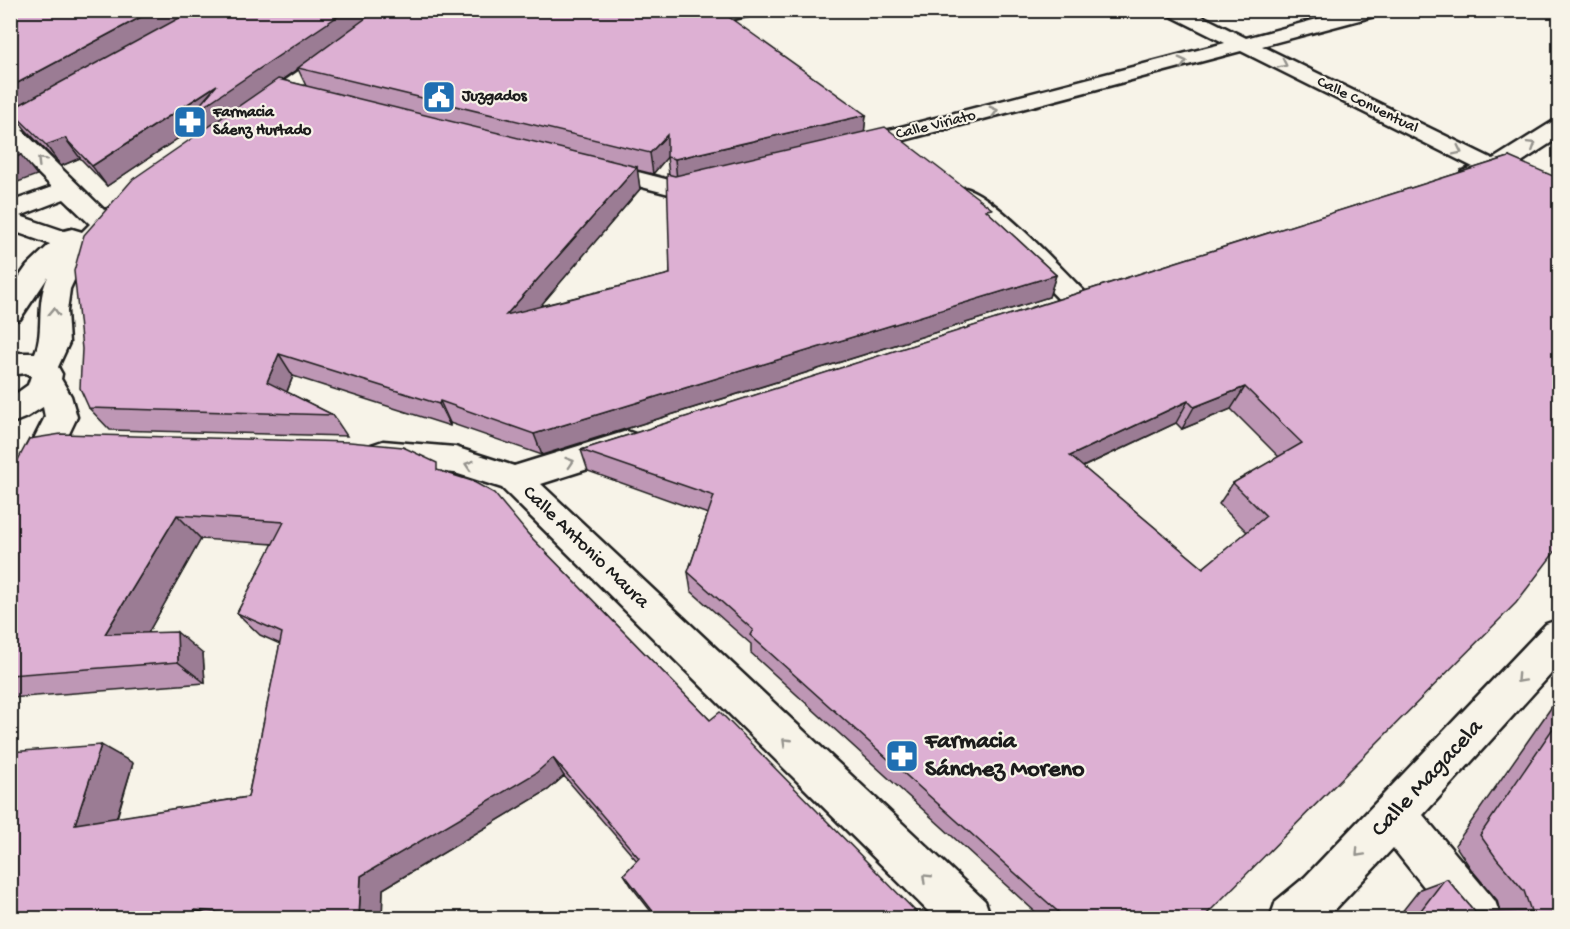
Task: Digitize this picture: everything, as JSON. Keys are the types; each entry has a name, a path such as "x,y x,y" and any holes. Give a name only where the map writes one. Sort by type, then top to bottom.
{"street":[{"path":"241,122 399,10"},
{"path":"715,13 748,10"},
{"name":"Calle Conventual","path":"1174,10 1560,201"},
{"name":"Calle Viriato","path":"838,150 904,144 1375,10"},
{"path":"715,13 749,36"},
{"path":"285,91 308,96"},
{"path":"73,93 10,129 97,218"},
{"path":"866,117 904,144"},
{"path":"1448,183 1493,169 1560,127"},
{"path":"573,163 677,189 734,175"},
{"path":"947,180 1001,224 1077,301"},
{"path":"10,211 68,189"},
{"path":"10,312 37,272 63,245 97,218 134,197 109,218 69,261 56,289 53,311 54,343 45,374 34,399 10,412"},
{"path":"10,220 63,245"},
{"path":"10,273 63,245"},
{"path":"10,364 36,364 45,374 56,396 65,444 10,522"},
{"path":"514,479 649,436"},
{"name":"Calle Antonio Maura","path":"354,452 455,460 514,479 968,918"},
{"name":"Calle Magacela","path":"1293,918 1321,893 1395,815 1560,636"},
{"path":"1395,815 1478,918"}],"building":[{"path":"28,10 154,10 10,87 10,15"},
{"path":"194,10 347,10 192,114 217,85 92,166 65,138 46,145 10,110"},
{"path":"377,10 719,10 866,115 675,159 667,157 667,135 650,153 298,68"},
{"path":"278,79 637,167 506,315 670,274 667,174 675,176 885,127 992,209 986,210 1056,275 534,434 440,401 439,404 279,354 267,382 333,415 89,408 80,388 82,349 74,271 84,235 133,179"},
{"path":"10,144 21,155 10,159"},
{"path":"1509,157 1560,179 1560,545 1516,603 1203,918 1065,918 750,635 753,630 688,572 714,496 581,450","holes":["1245,387 1302,443 1233,483 1266,516 1203,568 1070,456 1188,401 1194,407"]},
{"path":"61,434 350,442 403,447 437,463 437,470 472,481 494,493 528,534 710,720 720,712 922,918 658,918 624,874 639,858 553,758 536,773 361,876 359,918 276,918 195,910 193,918 10,918 10,752 101,745 75,824 248,797 282,633 237,613 284,522 177,515 105,634 177,632 178,662 10,675 10,475 29,439"},
{"path":"1560,718 1560,918 1415,918 1447,879 1475,912 1531,911 1524,891 1480,835"}],"place":[{"name":"Juzgados","path":"439,97"},
{"name":"Farmacia Sáenz Hurtado","path":"190,122"},
{"name":"Farmacia Sánchez Moreno","path":"902,756"}]}
